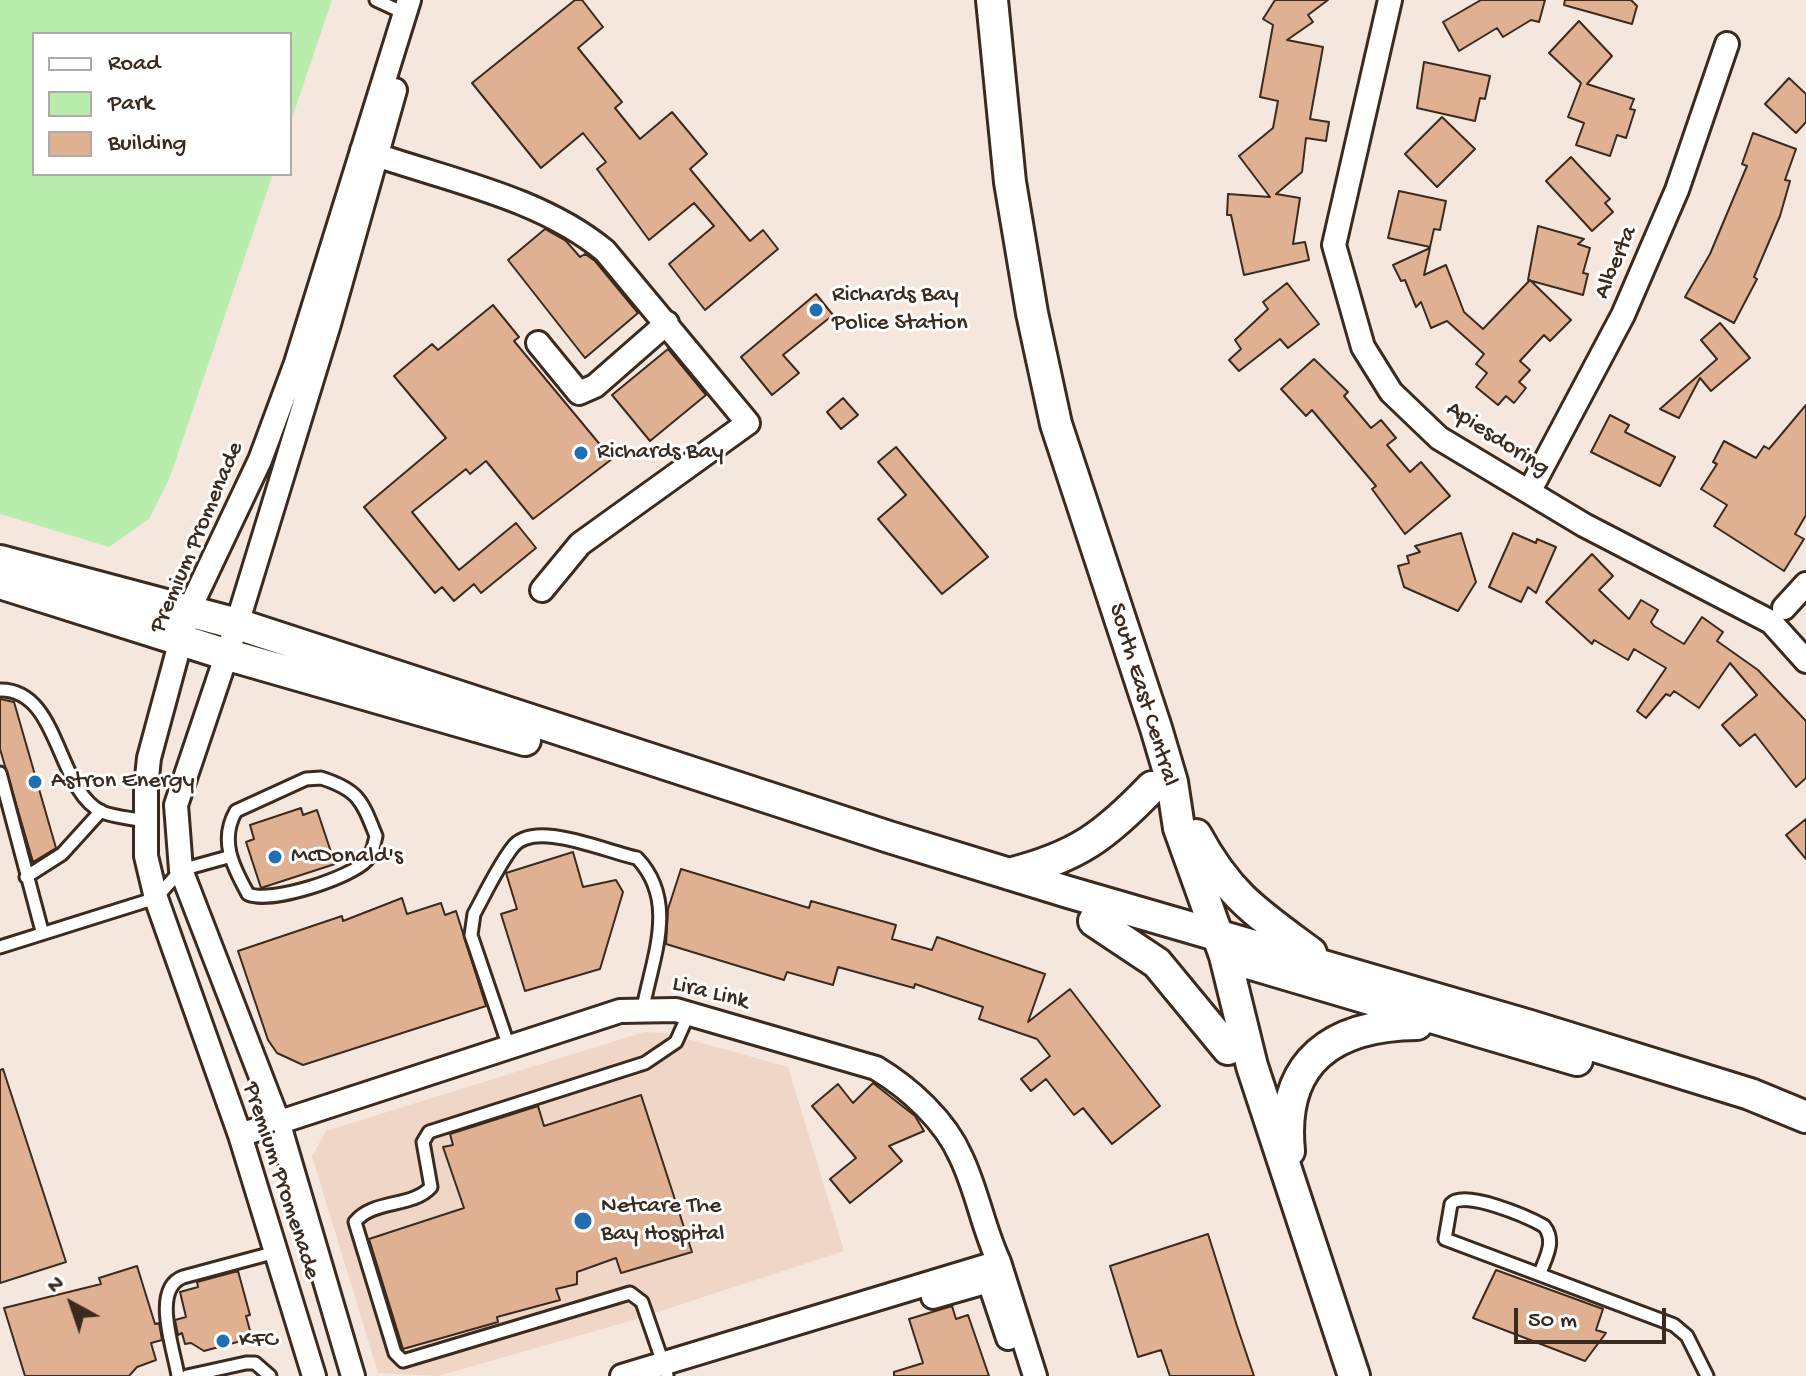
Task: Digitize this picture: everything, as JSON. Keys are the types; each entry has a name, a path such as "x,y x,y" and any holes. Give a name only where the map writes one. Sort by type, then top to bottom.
{"street":[{"name":"South East Central","path":"978,0 994,184 1015,315 1048,442 1179,828 1210,942 1354,1376"},
{"name":"South East Central","path":"992,0 1010,182 1032,313 1056,424 1162,785"},
{"name":"Apiesdoring","path":"1390,0 1334,245 1363,347 1391,392 1439,438 1584,525 1771,622 1806,661"},
{"name":"Premium Promenade","path":"353,1376 278,1121 181,870 176,805 237,624 411,4"},
{"name":"Alberta","path":"1529,492 1623,315 1677,190 1727,44"},
{"name":"Premium Promenade","path":"314,1376 240,1135 156,898 146,856 144,821 149,758 189,610 260,460 368,153"},
{"path":"368,153 532,209 583,233 605,251 748,423 580,544 542,590"},
{"path":"538,343 579,393 595,386 667,323"},
{"path":"1,579 189,610 237,624 645,759 1009,874 1447,1024 1747,1106 1793,1113"},
{"path":"1,579 225,654 608,765 1094,921 1329,966 1750,1094 1793,1113"},
{"path":"1784,608 1806,584"},
{"path":"1009,874 1054,861 1091,843 1162,785 1183,811 1228,886 1244,905 1329,966"},
{"path":"1094,921 1157,963 1228,1049"},
{"name":"South East Central","path":"1210,942 1228,1049 1339,1376"},
{"name":"Lira Link","path":"240,1135 620,1011 643,1008 689,1013 876,1068 896,1080 936,1119 962,1157 988,1238 994,1271"},
{"path":"1294,1191 1288,1141 1289,1113 1296,1085 1313,1061 1332,1043 1360,1029 1381,1025 1447,1024"},
{"path":"665,1372 994,1271"},
{"path":"622,1376 665,1372 939,1295 994,1271"},
{"path":"994,1271 1020,1376"},
{"path":"994,1271 1035,1376"}],"lane":[{"path":"376,0 411,4"},
{"path":"0,690 18,692 36,707 81,792 101,811 144,821"},
{"path":"0,773 42,931"},
{"path":"321,778 348,786 362,802 376,836 368,860 349,874 267,898 248,894 228,857 231,820 236,811 306,779 321,778"},
{"path":"26,877 62,854 101,811"},
{"path":"509,1047 471,935 474,914 513,846 524,837 540,833 637,858 647,869 662,906 643,1008"},
{"path":"0,947 42,931 156,898 181,870 228,857"},
{"path":"665,1372 642,1302 630,1293 403,1361 395,1353 355,1222 363,1212 419,1195 431,1187 423,1142 429,1132 645,1063 676,1042 689,1013"},
{"path":"1540,1273 1550,1245 1550,1233 1544,1226 1479,1200 1463,1197 1451,1204 1445,1239 1674,1325 1687,1336 1707,1376"},
{"path":"178,1376 166,1298 171,1284 183,1277 276,1252"},
{"path":"187,1376 246,1363 255,1363 270,1376"}],"shaded area":[{"name":"Netcare The Bay Hospital","path":"644,1032 666,1033 788,1067 844,1251 630,1321 438,1376 378,1373 312,1156 326,1131"}],"green space":[{"path":"0,0 332,0 292,118 292,32 32,32 32,176 272,176 170,477 149,519 109,547 0,514"}],"building":[{"path":"575,0 582,0 603,27 578,48 622,102 615,108 640,139 672,112 707,154 690,169 750,241 763,230 778,249 705,310 669,264 714,226 694,203 649,240 597,169 606,162 583,133 541,168 472,83"},
{"path":"1275,0 1328,0 1308,15 1313,22 1287,40 1323,47 1310,119 1329,122 1326,141 1306,138 1302,172 1276,194 1300,198 1293,244 1305,242 1309,260 1244,275 1231,215 1227,215 1228,194 1270,197 1239,156 1273,128 1278,101 1260,97 1273,25 1263,19"},
{"path":"1481,0 1545,0 1539,22 1531,20 1503,37 1497,28 1459,51 1443,22"},
{"path":"1565,0 1631,0 1637,6 1632,24 1564,5"},
{"path":"1579,21 1612,56 1587,84 1634,99 1630,109 1635,110 1626,138 1617,135 1610,156 1576,145 1584,123 1568,117 1581,83 1549,53"},
{"path":"1424,62 1490,76 1485,99 1480,98 1475,121 1417,108"},
{"path":"1789,78 1806,94 1806,122 1796,133 1765,104"},
{"path":"1442,117 1475,149 1437,187 1405,154"},
{"path":"1753,133 1796,149 1785,180 1790,181 1780,216 1754,277 1757,279 1734,323 1685,297 1710,254 1747,166 1742,164"},
{"path":"1571,157 1610,199 1605,203 1613,212 1592,231 1546,181"},
{"path":"1399,191 1446,201 1440,230 1434,229 1430,247 1388,238"},
{"path":"1538,226 1584,239 1578,244 1590,248 1583,273 1588,274 1583,295 1528,280"},
{"path":"545,229 566,241 580,257 585,254 595,261 638,313 585,358 508,260"},
{"path":"1430,248 1424,275 1446,265 1464,312 1483,329 1530,280 1571,320 1550,341 1544,335 1520,361 1530,370 1519,382 1526,388 1514,403 1506,396 1498,405 1476,387 1487,373 1476,364 1484,354 1447,321 1431,328 1421,302 1416,307 1405,280 1401,281 1393,265"},
{"path":"1287,283 1319,324 1288,348 1280,339 1239,371 1229,360 1241,349 1235,340 1268,309 1263,302"},
{"path":"816,294 833,315 783,355 799,373 772,395 741,357"},
{"name":"Richards Bay","path":"493,305 519,337 514,341 612,459 533,519 486,461 470,474 466,469 412,512 459,570 516,523 536,548 481,593 474,584 454,601 442,587 435,593 364,507 446,438 394,376 432,344 438,350"},
{"path":"1720,323 1750,358 1711,391 1700,378 1679,418 1660,409 1717,359 1701,340"},
{"path":"668,349 706,395 650,441 612,395"},
{"path":"1314,359 1348,392 1344,396 1371,428 1381,420 1396,438 1387,445 1410,472 1421,462 1450,496 1405,534 1372,489 1376,486 1312,410 1306,416 1281,389"},
{"path":"843,398 858,415 841,429 827,412"},
{"path":"1806,405 1806,515 1795,534 1804,539 1784,571 1714,526 1727,505 1701,489 1717,464 1713,462 1724,441 1756,458 1764,446 1769,449"},
{"path":"1610,415 1629,425 1625,432 1675,457 1660,486 1591,452"},
{"path":"896,447 988,557 942,594 878,519 906,495 878,462"},
{"path":"1461,533 1476,582 1458,611 1404,587 1398,566 1409,563 1407,556 1420,552 1415,546"},
{"path":"1513,533 1556,547 1536,593 1528,587 1521,602 1489,587"},
{"path":"1592,554 1613,576 1599,590 1629,619 1641,600 1658,610 1651,622 1654,626 1684,644 1702,617 1723,632 1717,641 1758,670 1806,721 1806,778 1796,787 1755,734 1740,746 1722,725 1757,695 1730,663 1699,708 1674,691 1670,696 1666,694 1646,718 1637,711 1666,668 1634,649 1628,660 1594,640 1592,644 1546,602"},
{"path":"0,699 14,702 56,848 33,862 0,749"},
{"path":"301,808 303,815 317,810 335,864 261,888 246,842 254,839 250,825"},
{"path":"1806,819 1806,859 1786,835"},
{"path":"573,852 583,887 616,880 623,892 600,969 525,991 501,914 517,909 506,873"},
{"path":"681,869 809,908 811,901 896,925 892,939 932,950 937,937 1045,974 1028,1022 1070,989 1160,1106 1112,1144 1083,1108 1074,1115 1046,1079 1031,1091 1021,1079 1050,1056 1037,1039 979,1019 983,1007 915,984 914,988 838,967 833,985 787,972 784,980 666,944 668,909"},
{"path":"402,898 407,914 441,903 445,915 456,911 486,1006 303,1065 277,1053 268,1040 238,951 342,916 343,921"},
{"path":"3,1069 66,1262 0,1283 0,1070"},
{"path":"873,1083 915,1116 924,1131 889,1146 902,1161 850,1203 830,1179 856,1158 812,1106 838,1084 853,1103"},
{"path":"641,1095 692,1252 621,1273 616,1258 577,1272 577,1284 556,1289 560,1300 497,1317 498,1322 403,1349 369,1239 464,1208 443,1147 453,1145 450,1134 538,1106 544,1126"},
{"path":"1208,1234 1254,1376 1170,1376 1161,1350 1138,1357 1110,1266"},
{"path":"137,1266 155,1324 159,1323 162,1340 151,1343 156,1360 137,1367 129,1376 25,1376 4,1308 101,1284 99,1278"},
{"path":"1496,1270 1603,1309 1596,1330 1606,1333 1585,1361 1473,1318"},
{"path":"238,1271 250,1315 246,1316 252,1338 204,1351 191,1343 185,1344 182,1333 178,1335 175,1320 186,1317 180,1292 198,1287 197,1282"},
{"path":"952,1306 956,1319 968,1315 989,1376 894,1376 894,1372 923,1363 909,1319"}],"place":[{"name":"Richards Bay Police Station","path":"816,310"},
{"name":"Richards Bay","path":"581,453"},
{"name":"Astron Energy","path":"35,782"},
{"name":"McDonald's","path":"275,857"},
{"name":"Netcare The Bay Hospital","path":"583,1221"},
{"name":"KFC","path":"223,1341"}]}
